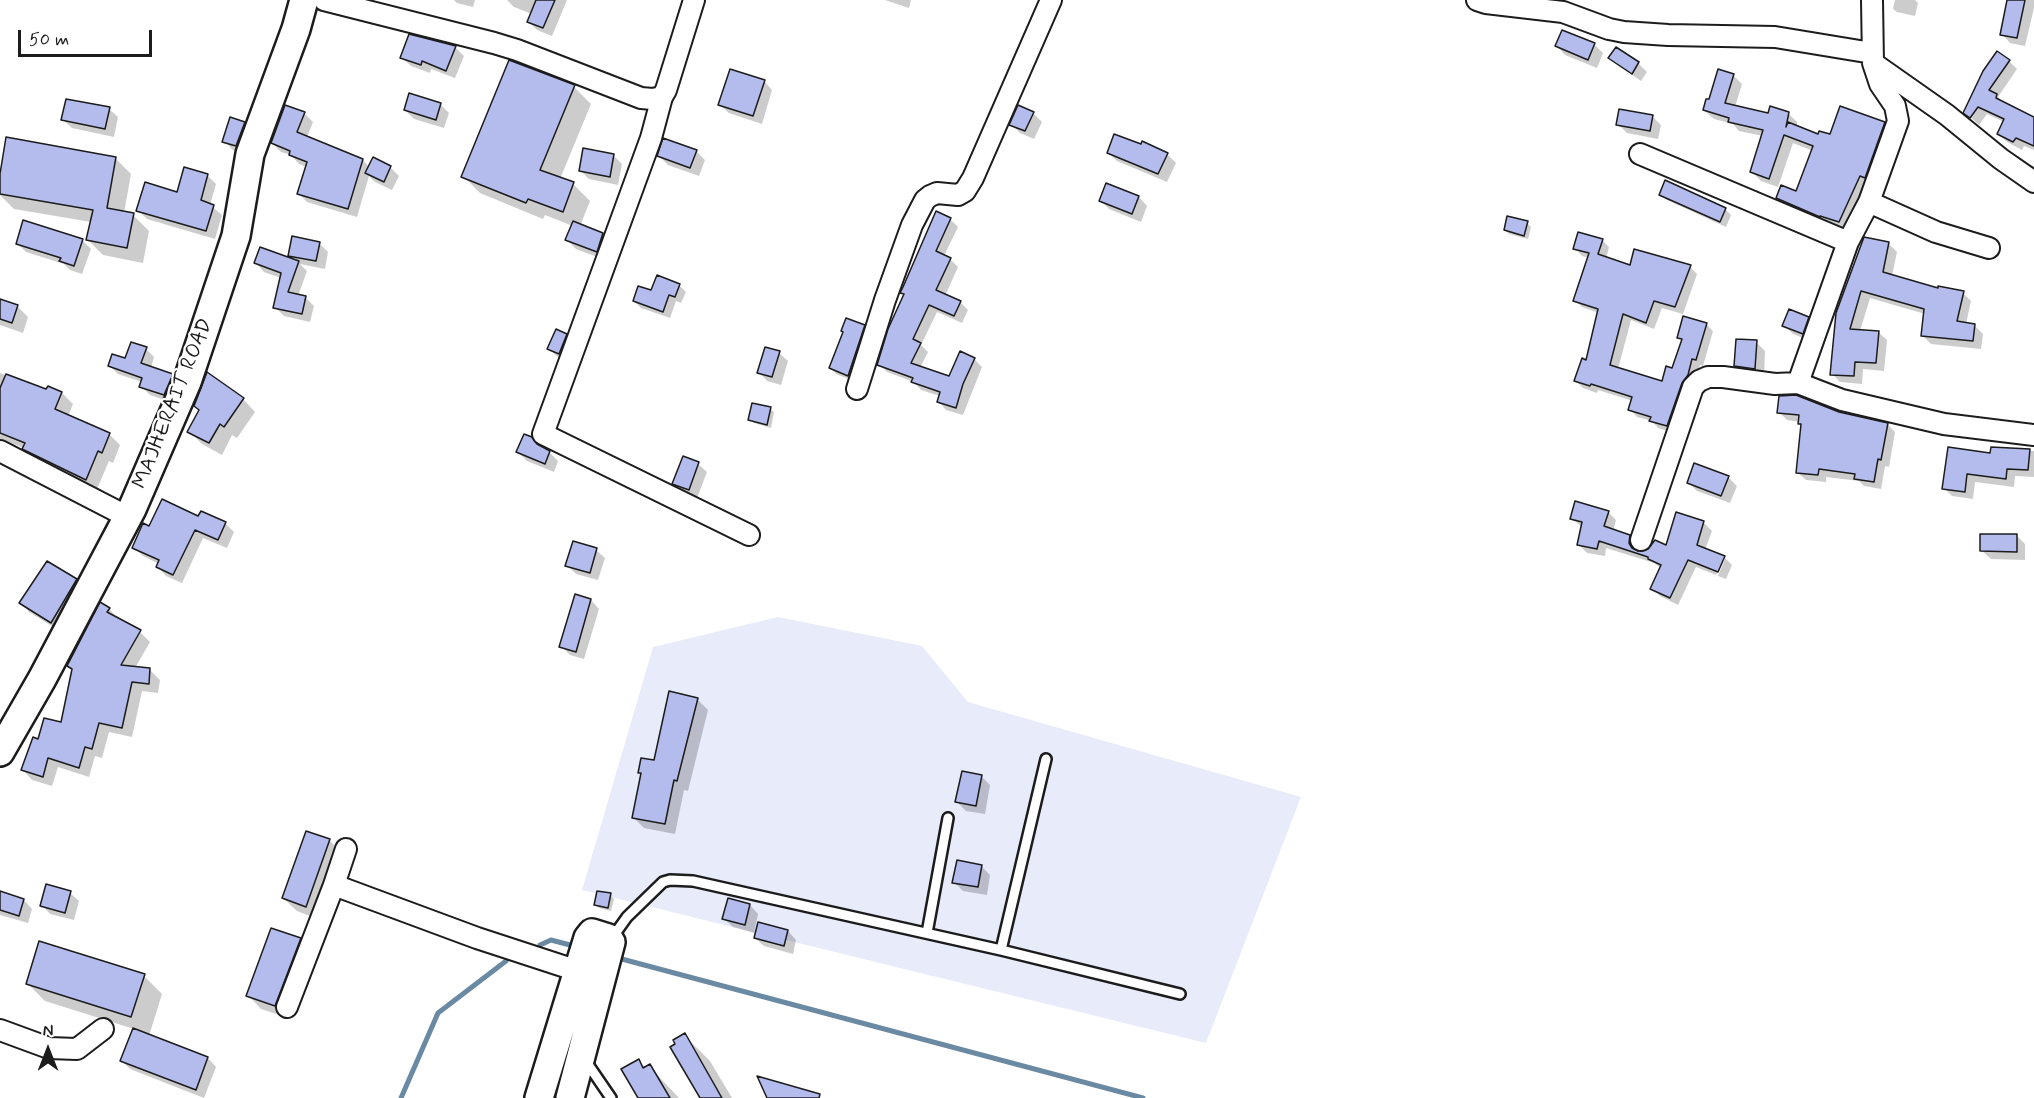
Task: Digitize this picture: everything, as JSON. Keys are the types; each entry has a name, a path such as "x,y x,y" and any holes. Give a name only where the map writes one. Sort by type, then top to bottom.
{"street":[{"name":"MAJHERAIT ROAD","path":"0,752 42,679 128,517 188,382 236,236 250,154 296,29 304,0"},
{"path":"324,0 517,50 641,98 662,97"},
{"path":"694,0 651,138 543,434 749,535"},
{"path":"857,389 912,225 925,200 930,196 937,193 958,195 964,191 973,178 1051,0"},
{"path":"1477,0 1563,12 1609,29 1624,32 1775,37 1873,58 2001,159 2034,182"},
{"path":"1798,383 1848,242 1869,202 1898,121 1895,106 1880,84 1873,58 1872,0"},
{"path":"1640,154 1848,242"},
{"path":"1869,202 1936,232 1989,248"},
{"path":"1641,540 1693,387 1699,381 1708,378 1723,377 1784,385 1798,383 1842,400 1944,424 2034,435"},
{"path":"0,451 128,517"},
{"path":"287,1007 346,849"},
{"path":"334,885 477,938 578,971"},
{"path":"539,1098 589,935 592,933 610,939 570,1098"},
{"path":"0,1030 49,1048 77,1049 103,1029"}],"lane":[{"path":"1001,950 1046,759"},
{"path":"927,933 948,818"},
{"path":"610,939 627,917 663,882 693,881 1001,950 1180,994"},
{"path":"582,1055 611,1098"}],"shaded area":[{"path":"778,617 922,646 968,702 1301,797 1206,1043 582,890 653,647"}],"building":[{"path":"536,0 555,0 543,28 527,22"},
{"path":"2007,0 2025,0 2017,38 2000,35"},
{"path":"1562,30 1595,43 1588,60 1555,46"},
{"path":"409,34 456,46 446,71 422,61 421,65 400,58"},
{"path":"1616,47 1639,62 1632,74 1608,58"},
{"path":"1997,51 2010,60 1989,90 1997,94 1996,98 2034,117 2034,146 2016,138 2013,142 1997,134 2004,119 1978,107 1970,118 1963,113 1983,71"},
{"path":"509,60 575,85 540,170 574,182 563,212 528,199 526,203 461,177"},
{"path":"730,69 765,80 753,116 718,105"},
{"path":"1718,69 1734,74 1725,103 1768,113 1770,106 1789,112 1786,127 1788,122 1818,134 1819,131 1830,134 1840,106 1885,122 1865,178 1860,176 1839,222 1820,217 1776,198 1781,185 1796,191 1813,146 1784,135 1769,179 1750,172 1763,130 1728,122 1729,118 1703,110 1706,99 1709,99"},
{"path":"409,93 441,103 436,120 404,110"},
{"path":"66,99 110,107 105,129 61,120"},
{"path":"285,105 305,112 297,132 363,159 348,209 297,194 307,162 289,155 290,151 271,143"},
{"path":"1018,105 1034,112 1025,131 1009,125"},
{"path":"1619,109 1653,115 1650,131 1616,125"},
{"path":"230,117 245,122 236,146 222,142"},
{"path":"1114,134 1141,144 1142,141 1168,153 1158,174 1107,153"},
{"path":"6,137 116,157 107,208 134,213 127,248 86,240 93,210 0,194 0,174"},
{"path":"663,138 697,150 690,168 657,156"},
{"path":"583,148 614,154 610,177 579,171"},
{"path":"373,157 391,166 384,182 365,173"},
{"path":"184,167 208,174 201,200 214,205 206,231 136,211 145,182 177,192"},
{"path":"1665,180 1726,208 1720,222 1659,195"},
{"path":"1106,183 1139,196 1132,214 1099,201"},
{"path":"936,211 951,218 936,251 951,258 936,290 961,301 954,316 929,305 913,339 921,343 911,363 949,376 960,351 975,358 963,384 956,408 937,402 940,392 911,382 913,378 877,365 888,329 904,294 900,293"},
{"path":"1507,216 1528,221 1524,236 1504,230"},
{"path":"23,220 83,239 74,266 59,261 61,258 16,244"},
{"path":"573,221 603,233 597,252 565,240"},
{"path":"1578,232 1603,239 1598,254 1630,265 1634,249 1691,265 1675,307 1654,301 1646,323 1623,314 1610,365 1662,381 1666,366 1672,368 1682,339 1677,338 1683,316 1707,323 1696,360 1692,359 1688,375 1682,383 1667,426 1649,421 1651,417 1628,410 1632,397 1574,381 1582,358 1586,360 1598,309 1573,301 1589,253 1573,249"},
{"path":"292,236 320,242 316,261 288,256"},
{"path":"1864,237 1889,242 1883,272 1938,288 1938,286 1964,291 1957,321 1975,324 1973,341 1921,336 1924,309 1861,291 1850,329 1879,331 1876,363 1855,362 1854,376 1830,375 1836,313"},
{"path":"260,247 299,261 288,292 306,296 302,314 273,308 281,273 254,263"},
{"path":"657,275 680,284 675,297 669,295 663,312 633,301 638,286 651,290"},
{"path":"0,299 18,305 12,323 0,319"},
{"path":"1789,309 1809,317 1803,334 1782,326"},
{"path":"846,318 865,325 848,376 829,368"},
{"path":"556,329 567,334 559,354 547,349"},
{"path":"1736,339 1757,340 1755,369 1734,366"},
{"path":"131,342 147,347 141,363 173,374 164,395 139,387 142,378 108,366 112,354 125,358"},
{"path":"765,347 780,351 772,377 757,373"},
{"path":"207,372 244,398 224,427 220,424 209,443 187,432 199,410 194,406"},
{"path":"6,374 46,389 48,386 62,392 55,409 110,433 102,453 98,451 86,480 22,449 25,443 0,433 0,388"},
{"path":"1796,395 1839,412 1888,423 1874,482 1854,479 1855,474 1819,469 1818,475 1796,473 1801,424 1798,424 1799,415 1777,413 1779,396"},
{"path":"752,403 771,407 767,425 748,420"},
{"path":"524,434 532,437 537,444 550,451 545,464 516,452"},
{"path":"1948,447 1990,453 1991,447 2030,449 2028,470 2007,469 2006,479 1967,474 1965,492 1942,489"},
{"path":"683,456 699,462 689,490 672,484"},
{"path":"1694,463 1729,476 1721,496 1687,483"},
{"path":"162,499 198,516 201,511 226,522 218,540 195,530 173,575 156,567 159,560 132,548 143,523 149,526"},
{"path":"1575,501 1609,511 1604,526 1630,535 1629,543 1638,551 1648,549 1655,540 1666,545 1676,512 1704,521 1697,545 1725,556 1718,572 1688,560 1670,598 1650,589 1661,565 1648,557 1599,541 1597,549 1577,545 1582,522 1570,519"},
{"path":"1980,534 2017,534 2017,552 1980,551"},
{"path":"573,541 597,548 590,573 565,566"},
{"path":"47,561 77,579 51,623 19,603"},
{"path":"575,594 591,599 576,652 559,647"},
{"path":"100,602 110,608 107,612 141,630 121,665 150,668 149,684 132,682 122,728 99,723 92,749 85,747 79,768 48,758 43,777 21,770 33,737 38,739 44,718 61,722 72,669 67,666"},
{"path":"669,691 698,698 677,781 674,780 665,824 632,818 641,773 638,773 641,758 654,760"},
{"path":"962,771 982,775 976,806 955,802"},
{"path":"306,831 330,839 306,907 282,898"},
{"path":"957,860 982,865 978,887 952,883"},
{"path":"46,884 71,891 65,913 40,906"},
{"path":"0,891 24,899 19,916 0,910"},
{"path":"597,891 611,893 608,908 594,905"},
{"path":"728,898 750,904 745,925 722,919"},
{"path":"758,922 788,930 784,946 754,938"},
{"path":"271,928 301,938 275,1006 246,996"},
{"path":"39,941 145,974 131,1017 26,984"},
{"path":"133,1028 208,1057 196,1090 120,1061"},
{"path":"685,1033 722,1098 700,1098 670,1047 675,1044 673,1040"},
{"path":"639,1059 643,1068 650,1064 670,1098 638,1098 621,1069"},
{"path":"757,1076 820,1094 819,1098 767,1098"}],"waterway":[{"path":"540,945 551,940 574,946"},
{"path":"618,958 1143,1098"},
{"path":"401,1098 438,1013 506,961"}]}
